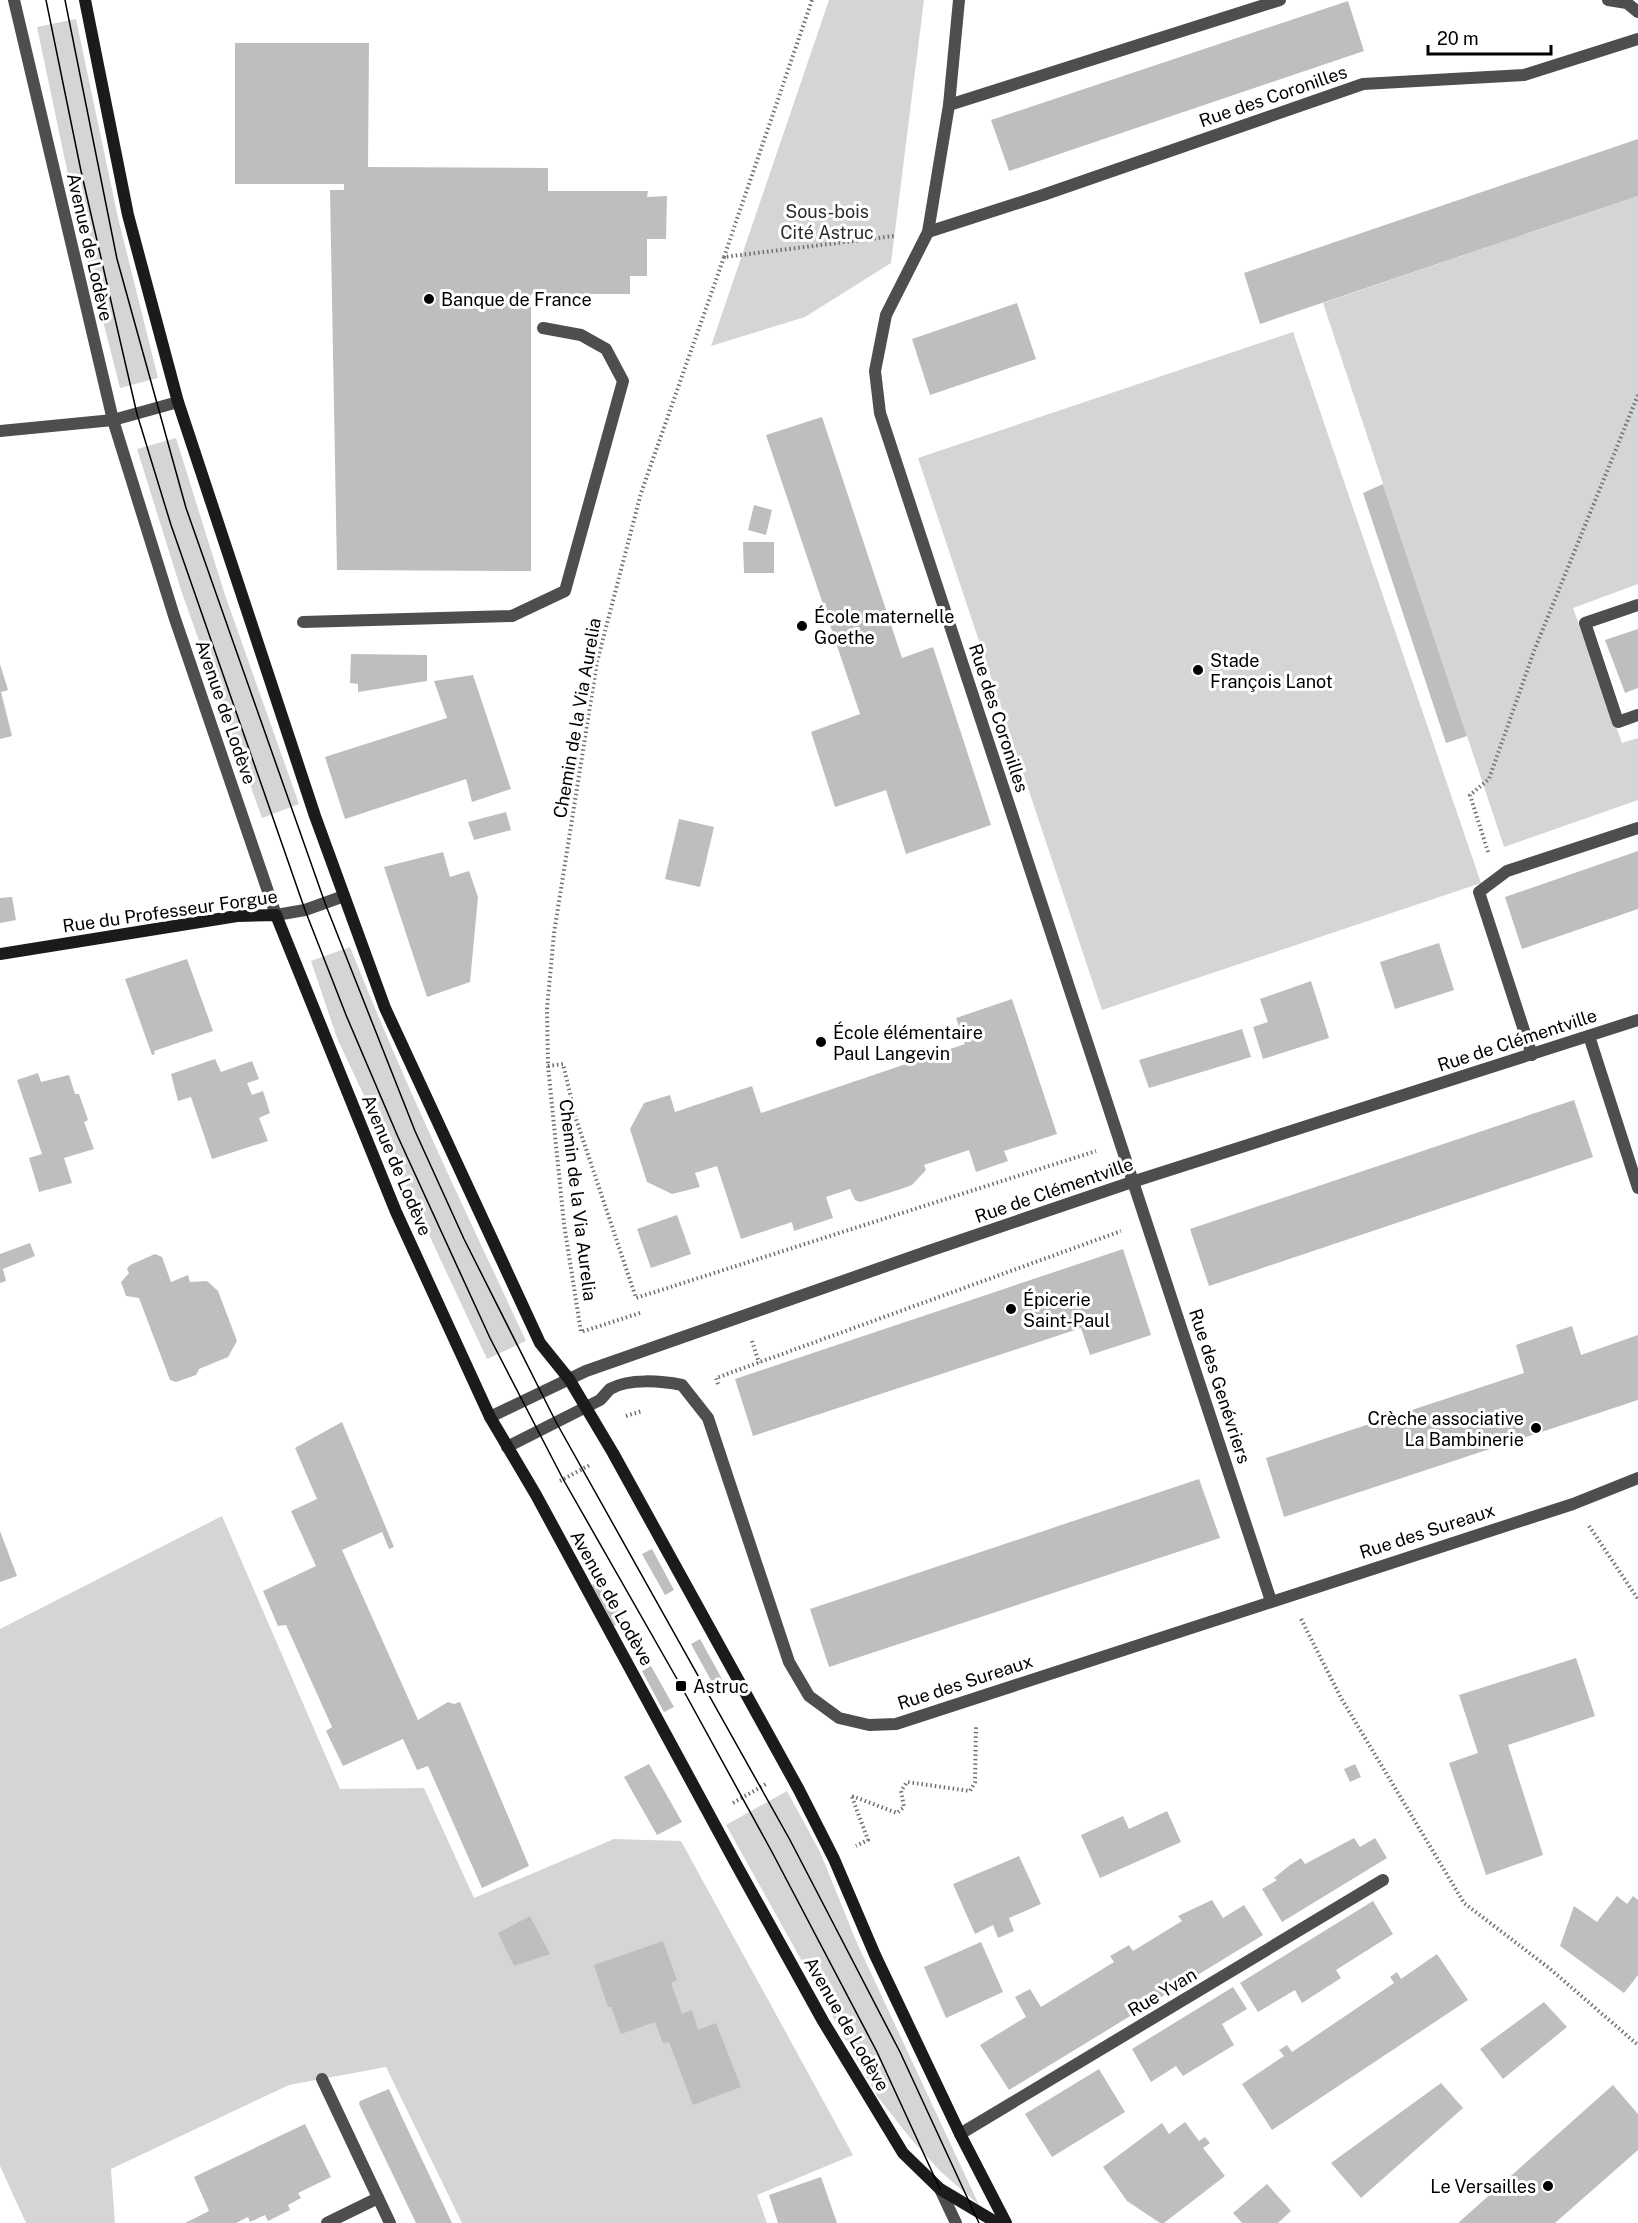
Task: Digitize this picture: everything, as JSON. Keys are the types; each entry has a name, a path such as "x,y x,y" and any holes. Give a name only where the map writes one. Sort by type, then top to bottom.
{"street":[{"name":"Avenue de Lodève","path":"14,0 113,420 174,616 276,915 396,1212 507,1448 536,1495 873,2106 903,2153 940,2188 997,2223"},
{"path":"85,0 128,215 178,402 304,782 385,1008 540,1343 570,1379 613,1453 788,1771 834,1859 875,1955 960,2134 1006,2223"},
{"name":"Rue des Coronilles","path":"959,0 949,105 928,232 886,315 875,371 880,412 1132,1182"},
{"path":"949,105 1280,0"},
{"path":"1608,0 1627,3 1638,12"},
{"name":"Rue des Coronilles","path":"928,232 1043,195 1363,84 1524,75 1638,39"},
{"path":"303,622 512,616 565,591 623,381 606,349 581,335 543,328"},
{"path":"0,431 113,420 178,402"},
{"path":"1638,605 1586,623 1618,722 1638,715"},
{"path":"1532,1055 1479,892 1507,871 1638,828"},
{"name":"Rue du Professeur Forgue","path":"0,954 237,916 276,915 305,909 344,896"},
{"name":"Rue de Clémentville","path":"490,1416 609,1362 1132,1182 1638,1020"},
{"path":"1589,1036 1638,1188"},
{"name":"Rue des Genévriers","path":"1132,1182 1271,1601"},
{"name":"Rue des Sureaux","path":"507,1448 600,1400 610,1389 659,1381 682,1385 708,1418 789,1662 809,1696 839,1718 869,1725 896,1724 1289,1594 1573,1504 1638,1478"},
{"name":"Rue Yvan","path":"960,2134 1383,1880"},
{"path":"322,2079 390,2223"},
{"path":"940,2188 956,2223"},
{"path":"327,2223 378,2198"}],"path":[{"name":"Chemin de la Via Aurelia","path":"640,1313 581,1332 564,1224 548,1066 546,1009 554,933 597,662 641,493 812,0"},
{"path":"724,257 857,240"},
{"path":"1497,879 1470,795 1489,779 1534,651 1638,395"},
{"path":"548,1066 563,1064 576,1119 636,1298 1120,1143"},
{"path":"716,1378 1147,1222"},
{"path":"745,1344 753,1341 759,1363"},
{"path":"536,1495 613,1453"},
{"path":"1573,1504 1638,1599"},
{"path":"1289,1594 1341,1698 1464,1904 1549,1968 1638,2045"},
{"path":"854,1847 868,1840 852,1796 897,1813 904,1807 900,1791 908,1782 970,1791 975,1782 976,1723"},
{"path":"711,1816 788,1771"}],"green space":[{"name":"Sous-bois Cité Astruc","path":"829,0 924,0 891,263 805,317 711,346"},
{"path":"76,19 118,218 158,378 120,388 79,227 37,27"},
{"path":"1638,196 1638,584 1573,608 1622,743 1638,738 1638,800 1504,847 1323,303"},
{"name":"Stade François Lanot","path":"1293,332 1481,883 1102,1010 918,458"},
{"path":"176,438 225,595 299,804 262,818 182,593 137,449"},
{"path":"350,947 413,1096 526,1341 487,1359 337,1038 311,961"},
{"path":"222,1516 340,1789 424,1788 474,1898 614,1839 681,1841 853,2155 757,2195 767,2223 462,2223 386,2067 289,2085 111,2169 115,2223 26,2223 0,2166 0,1629"},
{"path":"787,1791 820,1852 857,1943 979,2205 941,2172 877,2096 726,1825"}],"building":[{"path":"1348,1 1364,51 1009,171 991,120"},
{"name":"Banque de France","path":"235,43 369,43 368,167 548,168 548,191 648,191 647,197 667,196 666,239 647,239 647,276 630,276 630,294 531,294 531,571 337,570 330,190 344,190 344,184 235,184"},
{"path":"1638,139 1638,196 1260,324 1244,273"},
{"path":"1017,303 1036,359 930,395 912,339"},
{"path":"822,417 902,658 933,647 991,825 906,854 886,790 835,807 811,732 860,714 766,435"},
{"path":"1383,484 1467,736 1446,743 1363,493"},
{"path":"754,505 772,510 766,535 748,530"},
{"path":"743,542 774,542 774,573 744,573"},
{"path":"1638,629 1638,688 1625,693 1605,640"},
{"path":"351,654 427,655 427,681 358,692 358,684 350,683"},
{"path":"0,664 8,690 1,692 12,736 0,739"},
{"path":"473,675 511,789 472,802 466,779 345,819 325,757 447,718 434,681"},
{"path":"506,812 511,830 474,840 468,822"},
{"path":"679,819 714,827 700,887 665,879"},
{"path":"1638,851 1638,909 1522,949 1505,897"},
{"path":"443,852 450,877 469,871 478,897 470,982 427,997 384,867"},
{"path":"12,897 16,920 0,923 0,898"},
{"path":"1439,943 1454,990 1395,1009 1380,962"},
{"path":"187,959 213,1031 154,1051 155,1054 152,1055 125,979"},
{"path":"1311,981 1329,1038 1263,1059 1253,1027 1268,1022 1260,999"},
{"path":"1012,999 1057,1134 1004,1151 1008,1161 976,1172 969,1150 924,1165 926,1170 912,1185 901,1189 860,1202 855,1200 850,1189 826,1197 833,1218 794,1231 792,1222 741,1239 717,1166 695,1173 700,1187 672,1194 647,1182 630,1129 644,1103 670,1095 675,1112 752,1086 761,1113 965,1044 956,1018"},
{"path":"1242,1029 1251,1057 1149,1088 1139,1060"},
{"path":"215,1059 221,1072 252,1061 259,1079 247,1083 252,1095 263,1091 270,1113 259,1118 268,1141 212,1159 191,1097 178,1101 171,1074"},
{"path":"38,1073 41,1082 69,1075 75,1094 79,1094 88,1120 84,1122 94,1149 64,1158 72,1183 39,1192 29,1158 42,1154 17,1080"},
{"path":"1574,1100 1593,1157 1209,1286 1190,1229"},
{"path":"677,1215 691,1254 651,1268 637,1229"},
{"path":"30,1243 35,1256 3,1269 6,1281 0,1283 0,1254"},
{"path":"1123,1249 1151,1335 1090,1355 1081,1328 753,1436 735,1379"},
{"path":"155,1254 162,1257 171,1282 188,1275 190,1282 207,1281 218,1291 237,1341 228,1357 199,1369 196,1375 176,1382 170,1380 139,1298 126,1296 121,1282 129,1273 127,1269 130,1265"},
{"path":"1572,1326 1581,1355 1638,1335 1638,1400 1284,1517 1266,1458 1524,1373 1516,1345"},
{"path":"342,1422 394,1547 389,1549 382,1532 342,1550 418,1720 448,1702 454,1704 460,1702 529,1866 482,1888 428,1766 417,1770 403,1739 343,1766 326,1731 332,1727 286,1625 278,1626 263,1591 316,1566 291,1511 317,1499 295,1448"},
{"path":"1199,1479 1220,1538 829,1667 810,1609"},
{"path":"0,1531 17,1576 0,1582"},
{"path":"652,1549 674,1590 665,1595 642,1554"},
{"path":"601,1580 624,1620 614,1626 592,1585"},
{"path":"700,1639 722,1679 713,1684 691,1644"},
{"path":"1576,1658 1595,1716 1508,1745 1543,1855 1486,1875 1449,1763 1478,1753 1459,1695"},
{"path":"651,1666 674,1707 664,1712 642,1671"},
{"path":"649,1764 682,1822 657,1835 624,1777"},
{"path":"1355,1764 1361,1777 1350,1782 1344,1769"},
{"path":"1167,1811 1181,1842 1100,1878 1081,1835 1123,1816 1129,1829"},
{"path":"1354,1838 1360,1847 1375,1838 1387,1858 1282,1922 1262,1889 1277,1880 1274,1878 1301,1858 1305,1864"},
{"path":"1019,1856 1041,1904 1009,1918 1014,1931 998,1938 993,1925 975,1934 953,1884"},
{"path":"1617,1896 1627,1904 1633,1896 1638,1900 1638,1975 1624,1993 1560,1946 1574,1906 1597,1922"},
{"path":"1212,1900 1223,1918 1244,1905 1263,1935 1009,2090 980,2045 1026,2017 1015,1997 1030,1989 1041,2007 1114,1962 1110,1956 1129,1945 1133,1951 1182,1921 1178,1916"},
{"path":"1373,1901 1393,1934 1336,1970 1341,1978 1302,2003 1295,1990 1258,2012 1240,1983"},
{"path":"530,1916 550,1954 514,1966 498,1933"},
{"path":"663,1941 677,1980 671,1983 682,2014 692,2010 698,2030 716,2023 741,2087 693,2105 669,2042 663,2043 655,2022 621,2034 611,2007 608,2007 594,1965"},
{"path":"981,1942 1003,1992 946,2018 924,1967"},
{"path":"1437,1954 1468,2000 1272,2130 1242,2084 1284,2056 1279,2050 1287,2045 1292,2052 1394,1983 1390,1977 1397,1972 1401,1979"},
{"path":"1233,1987 1247,2009 1222,2024 1234,2045 1183,2076 1176,2066 1151,2082 1132,2049"},
{"path":"1544,2002 1567,2027 1503,2079 1480,2049"},
{"path":"1099,2069 1125,2112 1052,2157 1025,2114"},
{"path":"1441,2083 1463,2108 1361,2198 1331,2163"},
{"name":"Le Versailles","path":"1613,2085 1638,2114 1638,2150 1555,2223 1458,2223"},
{"path":"389,2089 452,2223 416,2223 359,2104 360,2101"},
{"path":"1185,2122 1199,2141 1205,2137 1210,2143 1203,2148 1225,2176 1164,2223 1160,2223 1127,2201 1103,2167 1162,2123 1169,2134"},
{"path":"305,2124 331,2177 298,2193 301,2198 288,2205 290,2210 268,2221 265,2215 250,2222 248,2217 236,2223 185,2223 209,2211 194,2177"},
{"path":"821,2177 837,2223 778,2223 769,2195"},
{"path":"1267,2184 1291,2211 1278,2223 1242,2223 1233,2213"}],"tram line":[{"path":"46,0 81,171 137,414 171,525 305,910 346,1015 398,1137 490,1338 563,1479 772,1852 877,2052 940,2189"},
{"path":"65,0 117,259 186,508 325,903 415,1131 464,1239 556,1422 790,1840 900,2052 979,2223"}],"place":[{"name":"Banque de France","path":"429,299"},
{"name":"École maternelle Goethe","path":"802,626"},
{"name":"Stade François Lanot","path":"1198,670"},
{"name":"École élémentaire Paul Langevin","path":"821,1042"},
{"name":"Épicerie Saint-Paul","path":"1011,1309"},
{"name":"Crèche associative La Bambinerie","path":"1536,1428"},
{"name":"Astruc","path":"681,1686"},
{"name":"Le Versailles","path":"1548,2186"}]}
